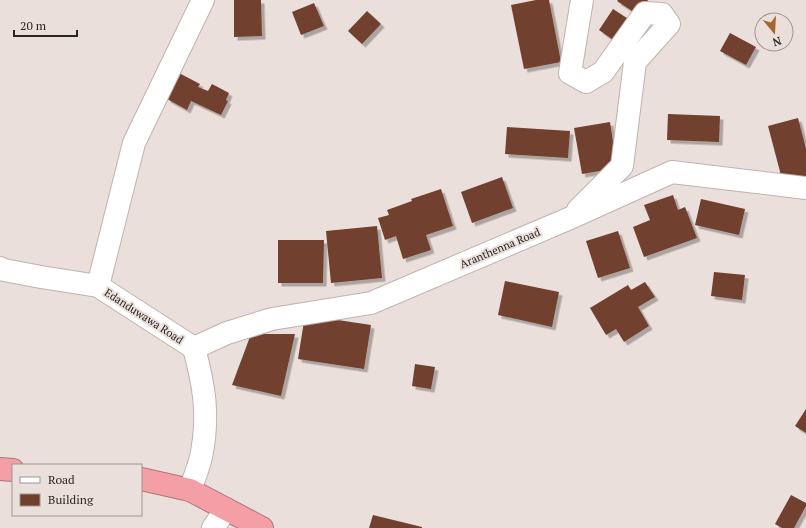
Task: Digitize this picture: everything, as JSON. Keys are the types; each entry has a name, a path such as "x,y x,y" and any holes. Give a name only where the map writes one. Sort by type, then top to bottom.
{"highway":[{"path":"0,469 12,470"},
{"path":"142,479 190,490 262,528"}],"street":[{"path":"98,286 134,143 203,0"},
{"path":"568,219 622,166 635,62 669,24 662,14 645,13 603,72 586,82 570,73 582,0"},
{"name":"Aranthenna Road","path":"194,348 226,334 272,319 371,303 568,219 672,172 806,188"},
{"name":"Edanduwawa Road","path":"0,268 42,277 98,286 194,348"},
{"path":"190,490 202,453 206,422 203,382 194,348"},
{"path":"213,528 226,509"}],"building":[{"path":"234,0 261,0 262,36 234,37"},
{"path":"536,0 549,0 561,62 524,69 511,5"},
{"path":"648,0 638,15 617,1"},
{"path":"314,3 324,26 301,35 292,12"},
{"path":"613,9 630,20 616,42 599,30"},
{"path":"367,11 381,24 362,44 348,31"},
{"path":"730,33 754,46 754,51 746,65 720,51"},
{"path":"177,72 200,84 198,87 208,91 212,84 229,93 226,100 228,101 221,115 191,101 187,110 167,99"},
{"path":"668,114 720,116 719,142 667,140"},
{"path":"798,118 806,149 806,176 783,183 768,126"},
{"path":"610,122 617,168 582,174 574,128"},
{"path":"507,127 570,131 568,158 505,154"},
{"path":"502,177 513,208 472,223 461,192"},
{"path":"441,189 453,226 426,235 431,250 403,259 396,236 385,240 378,218 389,215 387,210 412,201 411,199"},
{"path":"673,195 678,210 685,207 697,238 644,257 633,227 650,220 644,205"},
{"path":"701,199 745,209 739,235 695,225"},
{"path":"377,226 382,278 331,283 326,231"},
{"path":"618,231 630,268 598,278 586,241"},
{"path":"278,240 324,240 323,283 278,283"},
{"path":"714,272 745,275 742,300 711,296"},
{"path":"505,281 559,292 552,327 498,315"},
{"path":"645,282 655,297 638,307 649,326 624,342 616,329 606,335 590,308 628,285 631,290"},
{"path":"305,315 371,325 364,369 298,359"},
{"path":"251,334 295,334 281,396 232,385"},
{"path":"415,364 435,367 431,389 412,386"},
{"path":"806,409 806,433 795,426"},
{"path":"791,495 806,503 806,506 794,528 782,528 775,524"},
{"path":"373,515 422,527 422,528 369,528"}]}
